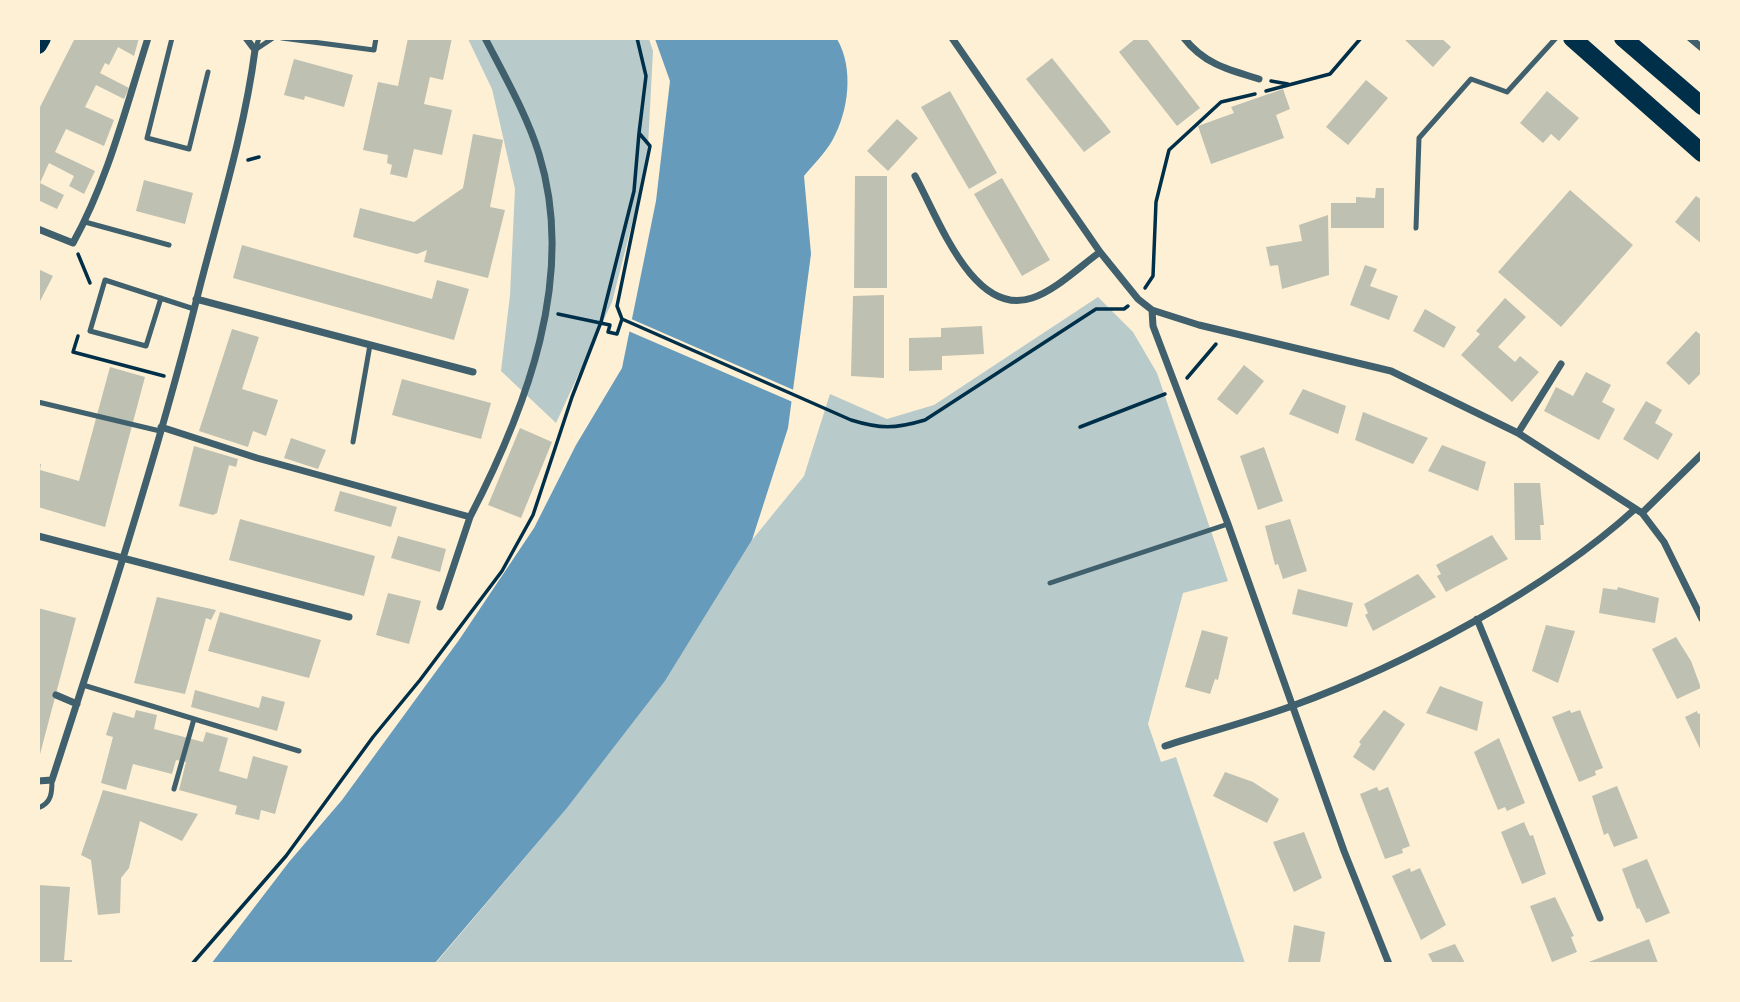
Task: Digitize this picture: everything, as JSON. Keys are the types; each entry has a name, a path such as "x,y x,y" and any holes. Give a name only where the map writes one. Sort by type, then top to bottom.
{"main road":[{"path":"38,45 42,38"},
{"path":"1572,38 1702,153"},
{"path":"1623,38 1702,106"}],"street":[{"path":"38,229 73,243 85,222 148,38"},
{"path":"38,781 52,780 161,429 234,160 255,50 246,38"},
{"path":"440,607 470,517 529,383 551,285 551,217 540,155 485,38"},
{"path":"951,38 1100,252 1138,299 1152,310 1391,371 1518,433 1639,511 1664,542 1702,619"},
{"path":"1184,38 1195,52 1216,66 1259,79"},
{"path":"1690,38 1702,48"},
{"path":"915,176 968,273 984,290 998,298 1014,302 1034,298 1100,252"},
{"path":"197,299 472,372"},
{"path":"1152,310 1153,326 1228,524 1387,963"},
{"path":"1518,433 1561,363"},
{"path":"161,429 470,517"},
{"path":"1166,746 1292,706 1382,668 1477,618 1595,544 1639,511 1702,454"},
{"path":"38,536 349,617"},
{"path":"1477,618 1600,918"},
{"path":"56,695 77,704"}],"lane":[{"path":"172,38 146,138 189,149 208,72"},
{"path":"255,50 259,38"},
{"path":"255,50 273,38"},
{"path":"282,38 373,50 376,38"},
{"path":"1416,228 1419,138 1471,79 1507,92 1556,38"},
{"path":"85,222 169,245"},
{"path":"161,298 146,346 90,331 105,279 194,309"},
{"path":"353,443 370,345"},
{"path":"38,402 161,429"},
{"path":"1050,583 1228,524"},
{"path":"83,685 299,751"},
{"path":"174,789 194,719"},
{"path":"38,807 44,806 51,796 52,780"}],"path":[{"path":"192,964 286,856 373,737 421,680 502,571 533,515 563,420 601,322 634,191 646,76 637,38"},
{"path":"622,319 869,426 897,428 925,420 1096,309 1124,309 1138,299 1153,276 1156,202 1169,150 1182,134 1222,102 1330,74 1361,38"},
{"path":"1259,79 1290,85"},
{"path":"545,311 601,322 610,325 608,332 617,334 622,319 617,306 650,146 639,132"},
{"path":"1080,428 1177,389 1227,331"}],"shaded area":[{"path":"468,39 649,39 653,51 647,165 612,302 556,423 501,371 510,295 515,189 492,89"},
{"path":"1098,297 1133,332 1157,373 1228,581 1183,593 1148,724 1161,762 1176,757 1245,963 435,964 567,808 665,681 752,540 804,476 830,394 887,419 934,405"}],"water":[{"path":"655,39 837,39 846,63 846,103 838,129 826,150 804,176 811,254 788,428 752,540 665,681 567,808 435,963 211,964 289,862 342,800 459,640 534,528 576,445 622,368 656,201 670,81"}],"pier":[{"path":"629,318 796,391 795,403 626,330"}],"building":[{"path":"75,38 139,38 134,56 118,47 109,65 105,63 100,73 129,88 124,99 96,85 85,107 114,120 104,146 66,129 55,152 95,171 84,194 69,186 74,176 49,163 40,183 64,195 57,209 38,200 38,111"},
{"path":"408,38 452,38 443,80 430,77 424,104 452,110 442,155 414,149 407,178 390,174 392,165 387,163 388,155 363,150 378,82 398,86"},
{"path":"1136,38 1146,38 1200,108 1177,126 1119,52"},
{"path":"1403,38 1441,38 1451,47 1433,67"},
{"path":"1052,58 1111,132 1084,152 1026,79"},
{"path":"294,59 353,75 344,107 305,96 304,100 284,95"},
{"path":"1366,80 1388,98 1348,145 1326,127"},
{"path":"1283,89 1290,109 1276,115 1284,138 1211,164 1198,126 1234,113 1231,107"},
{"path":"950,91 997,173 969,189 921,107"},
{"path":"1547,91 1579,118 1559,141 1551,134 1543,143 1520,123"},
{"path":"897,119 918,138 888,171 867,151"},
{"path":"473,134 503,140 490,207 505,210 488,278 424,262 427,250 417,254 353,237 360,208 414,222 463,188"},
{"path":"855,176 887,176 887,288 854,288"},
{"path":"1002,178 1050,260 1022,276 974,194"},
{"path":"144,180 193,193 185,224 136,211"},
{"path":"1376,188 1384,188 1384,228 1331,228 1331,203 1356,203 1356,197 1375,198"},
{"path":"1570,190 1633,245 1561,327 1498,272"},
{"path":"1696,196 1702,200 1702,244 1675,222"},
{"path":"1328,215 1329,275 1282,289 1278,265 1270,266 1266,247 1302,241 1299,225"},
{"path":"242,245 432,299 437,280 469,289 454,340 233,278"},
{"path":"1365,265 1377,269 1370,286 1398,296 1389,320 1350,305"},
{"path":"38,269 53,276 38,305"},
{"path":"884,295 884,378 851,376 853,296"},
{"path":"1505,298 1526,317 1498,347 1515,362 1520,356 1539,372 1512,402 1461,355 1480,334 1476,331"},
{"path":"1425,309 1456,327 1444,348 1413,331"},
{"path":"982,326 984,354 942,356 942,370 909,371 909,338 941,337 941,328"},
{"path":"232,329 259,337 242,389 278,400 266,436 253,431 248,447 199,431"},
{"path":"1696,331 1702,336 1702,372 1689,385 1666,363"},
{"path":"1244,365 1264,381 1237,415 1217,399"},
{"path":"110,367 145,377 105,527 38,507 38,463 41,464 40,470 79,481"},
{"path":"1586,372 1611,385 1602,402 1615,409 1599,440 1544,411 1556,387 1573,396"},
{"path":"402,379 491,403 481,439 392,415"},
{"path":"1303,389 1346,406 1338,434 1289,414"},
{"path":"1646,401 1662,410 1655,423 1673,434 1658,460 1623,439"},
{"path":"1363,412 1428,438 1413,464 1355,440"},
{"path":"520,428 552,442 521,518 488,505"},
{"path":"291,438 326,450 318,469 284,458"},
{"path":"1442,445 1486,462 1478,491 1428,471"},
{"path":"194,446 238,459 236,467 229,465 217,513 213,515 179,506"},
{"path":"1264,447 1283,501 1258,510 1240,456"},
{"path":"1514,483 1540,483 1544,525 1540,525 1541,540 1515,540"},
{"path":"340,491 397,507 391,527 334,511"},
{"path":"240,519 375,556 364,596 229,560"},
{"path":"1290,519 1307,571 1283,579 1278,564 1275,565 1265,526"},
{"path":"1492,535 1508,559 1446,592 1437,576 1441,574 1436,565"},
{"path":"398,536 446,549 440,572 391,558"},
{"path":"1418,574 1436,597 1373,631 1365,615 1368,613 1364,604"},
{"path":"1618,587 1659,598 1655,623 1599,613 1603,588 1617,590"},
{"path":"1298,589 1353,603 1347,627 1292,614"},
{"path":"388,593 421,601 409,644 376,635"},
{"path":"157,597 216,610 211,620 206,618 185,694 134,683"},
{"path":"38,608 76,618 39,758 38,758"},
{"path":"220,612 321,640 309,678 208,651"},
{"path":"1546,625 1575,631 1558,683 1532,671"},
{"path":"1202,630 1228,637 1218,680 1215,679 1210,694 1185,687"},
{"path":"1676,637 1691,661 1701,688 1677,699 1652,649"},
{"path":"1440,686 1483,702 1477,731 1426,713"},
{"path":"195,690 259,708 262,696 285,702 277,731 191,707"},
{"path":"136,710 157,715 154,729 203,742 206,732 228,738 219,771 247,779 253,756 288,766 275,814 261,810 259,820 235,814 237,806 179,790 186,762 176,760 172,774 133,764 126,790 101,783 113,737 106,735 113,712 134,718"},
{"path":"1384,710 1405,724 1374,771 1353,757 1361,744 1359,742"},
{"path":"1570,710 1571,713 1580,710 1603,768 1595,771 1596,775 1579,782 1552,717"},
{"path":"1697,711 1698,714 1702,713 1702,753 1685,717"},
{"path":"1499,738 1525,803 1507,811 1505,807 1498,810 1474,752"},
{"path":"1225,772 1253,782 1279,799 1267,823 1213,796"},
{"path":"1617,786 1638,838 1614,847 1608,833 1604,835 1592,796"},
{"path":"1377,787 1379,791 1388,787 1410,846 1402,849 1403,853 1385,859 1360,794"},
{"path":"103,790 198,814 182,841 140,821 129,868 121,878 120,913 98,915 91,860 81,855"},
{"path":"1524,822 1530,836 1533,835 1546,874 1522,884 1501,832"},
{"path":"1304,832 1322,878 1294,892 1273,842"},
{"path":"1647,859 1670,913 1646,923 1639,908 1637,909 1622,869"},
{"path":"1410,868 1411,872 1420,868 1446,925 1421,940 1392,876"},
{"path":"38,885 70,887 64,960 72,960 72,963 38,963"},
{"path":"1555,897 1574,936 1571,937 1577,952 1552,962 1530,906"},
{"path":"1294,925 1325,932 1320,963 1288,963"},
{"path":"1649,939 1658,963 1586,963"},
{"path":"1455,944 1465,963 1433,963 1428,954"}]}
